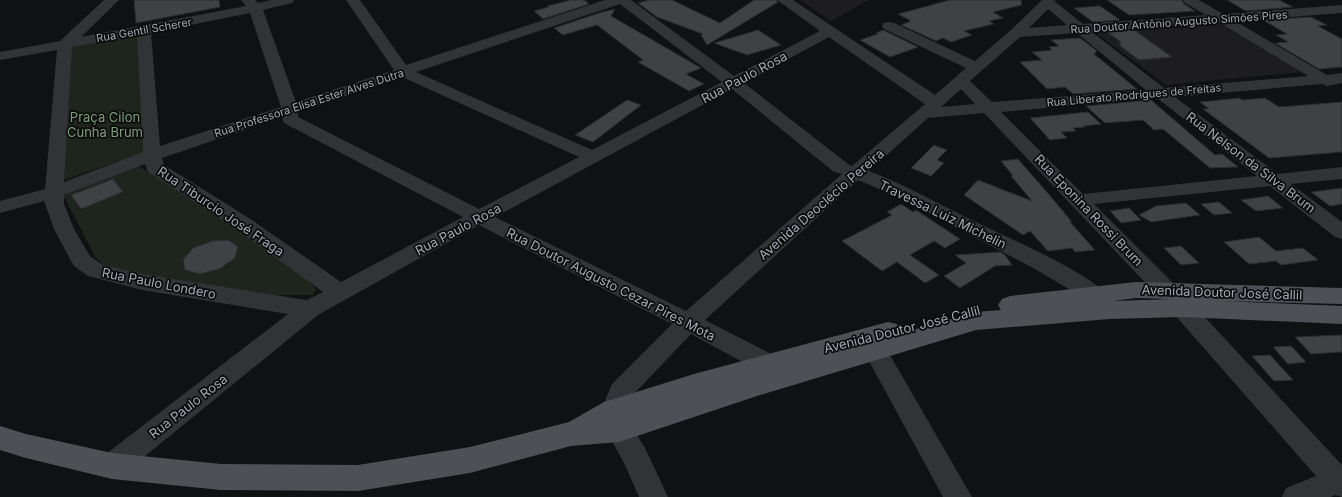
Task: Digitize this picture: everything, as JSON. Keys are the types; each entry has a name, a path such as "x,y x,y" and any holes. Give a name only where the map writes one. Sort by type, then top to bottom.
{"main road":[{"name":"Avenida Doutor José Callil","path":"0,438 26,446 112,466 221,477 358,478 470,460 571,434 616,420 768,364 872,344 976,321 1103,303 1175,299 1342,296"},
{"name":"Avenida Doutor José Callil","path":"1175,299 1342,315"},
{"name":"Avenida Doutor José Callil","path":"616,420 759,384 872,344"}],"street":[{"path":"65,44 112,0"},
{"name":"Rua Gentil Scherer","path":"0,56 234,13 251,3 288,0"},
{"path":"353,0 403,72 594,157"},
{"name":"Rua Professora Elisa Ester Alves Dutra","path":"0,207 54,192 152,155 618,0"},
{"name":"Travessa Luiz Michelin","path":"623,0 734,83 841,168 856,172 911,196 968,227 1042,262 1103,303"},
{"path":"784,0 830,31 930,108"},
{"path":"1190,0 1342,90"},
{"name":"Rua Nelson da Silva Brum","path":"1048,1 1080,30 1160,93 1275,179 1342,232"},
{"name":"Avenida Deoclécio Pereira","path":"616,420 621,391 688,322 856,172 1016,33 1048,1"},
{"name":"Rua Doutor Augusto Cezar Pires Mota","path":"251,3 290,109 290,119 768,364"},
{"name":"Rua Doutor Antônio Augusto Simões Pires","path":"1016,33 1080,30 1342,9"},
{"name":"Rua Eponina Rossi Brum","path":"889,26 970,74 989,108 1175,299 1340,483"},
{"name":"Rua Tiburcio José Fraga","path":"144,30 152,155 155,168 242,223 340,293"},
{"name":"Rua Paulo Rosa","path":"112,466 310,309 479,217 830,31"},
{"name":"Rua Paulo Londero","path":"65,44 54,204 64,229 82,262 96,271 142,282 310,309"},
{"name":"Rua Liberato Rodrigues de Freitas","path":"930,108 989,108 1342,78"},
{"path":"1079,200 1342,173"},
{"path":"872,344 958,497"},
{"path":"616,420 654,497"},
{"path":"1296,497 1340,483"}],"shaded area":[{"path":"800,0 869,0 831,21"},
{"path":"1220,24 1301,72 1166,85 1096,33"}],"green space":[{"name":"Praça Cilon Cunha Brum","path":"138,34 144,152 64,180 68,46"},
{"path":"138,166 237,225 307,278 316,289 313,295 276,295 175,285 106,267 96,258 62,193"}],"building":[{"path":"134,0 219,0 220,7 136,23"},
{"path":"571,0 584,0 589,4 543,19 534,11 549,7 547,6"},
{"path":"649,0 672,0 720,23 754,0 776,0 778,2 707,45 701,35 703,34 657,17 638,3"},
{"path":"950,0 1021,0 1022,5 993,12 1003,18 989,21 994,24 964,31 972,35 951,42 943,38 936,41 901,25 911,21 898,14"},
{"path":"1107,0 1182,0 1184,4 1195,11 1129,15"},
{"path":"1227,0 1279,0 1293,7 1246,11"},
{"path":"1100,6 1120,20 1093,22 1074,8"},
{"path":"615,9 611,16 701,68 686,74 704,84 689,91 638,62 643,60 597,25 563,35 554,28"},
{"path":"1311,17 1327,25 1318,26 1342,39 1342,67 1319,69 1275,43 1288,42 1276,35 1287,34 1263,20"},
{"path":"758,30 781,45 747,55 714,43"},
{"path":"883,30 918,47 890,57 860,40 878,34 876,33"},
{"path":"1134,30 1172,57 1139,60 1119,45 1121,42 1107,32"},
{"path":"1080,38 1097,51 1094,54 1137,89 1073,94 1065,87 1047,89 1020,62 1042,60 1032,52 1052,50 1049,47 1059,46 1051,40"},
{"path":"1240,98 1242,100 1265,98 1279,107 1342,102 1342,152 1269,158 1203,109 1209,109 1200,102"},
{"path":"627,100 641,105 593,142 575,135"},
{"path":"1151,100 1215,155 1222,154 1238,167 1210,168 1163,129 1154,130 1143,120 1105,123 1086,106"},
{"path":"1088,112 1101,124 1073,128 1076,131 1061,132 1067,138 1050,140 1030,118"},
{"path":"934,145 947,150 937,160 944,163 931,176 911,168"},
{"path":"1018,159 1095,250 1075,252 1072,248 1048,251 1030,231 1023,235 964,195 978,180 1032,201 1011,176 1013,176 1001,161"},
{"path":"113,179 123,192 81,209 71,195"},
{"path":"1342,188 1342,204 1330,206 1311,192"},
{"path":"1268,196 1283,208 1256,211 1241,200"},
{"path":"1219,202 1232,213 1214,215 1201,204"},
{"path":"1186,203 1200,215 1151,222 1139,215 1156,206"},
{"path":"901,204 913,212 916,210 960,239 945,248 934,241 910,255 939,275 925,283 897,262 882,271 842,241 892,215 887,212"},
{"path":"1129,208 1141,220 1121,223 1110,211"},
{"path":"1259,237 1276,251 1303,248 1318,260 1281,265 1276,261 1249,264 1224,242"},
{"path":"229,240 238,247 235,258 219,269 200,274 185,270 183,260 193,248 212,241"},
{"path":"1181,246 1199,263 1181,265 1164,248"},
{"path":"1000,252 1005,255 1012,265 995,266 960,288 944,276 966,263 955,255"},
{"path":"1342,335 1342,352 1311,354 1295,337"},
{"path":"1291,346 1306,362 1288,364 1273,347"},
{"path":"1270,355 1293,380 1274,381 1252,356"}]}
